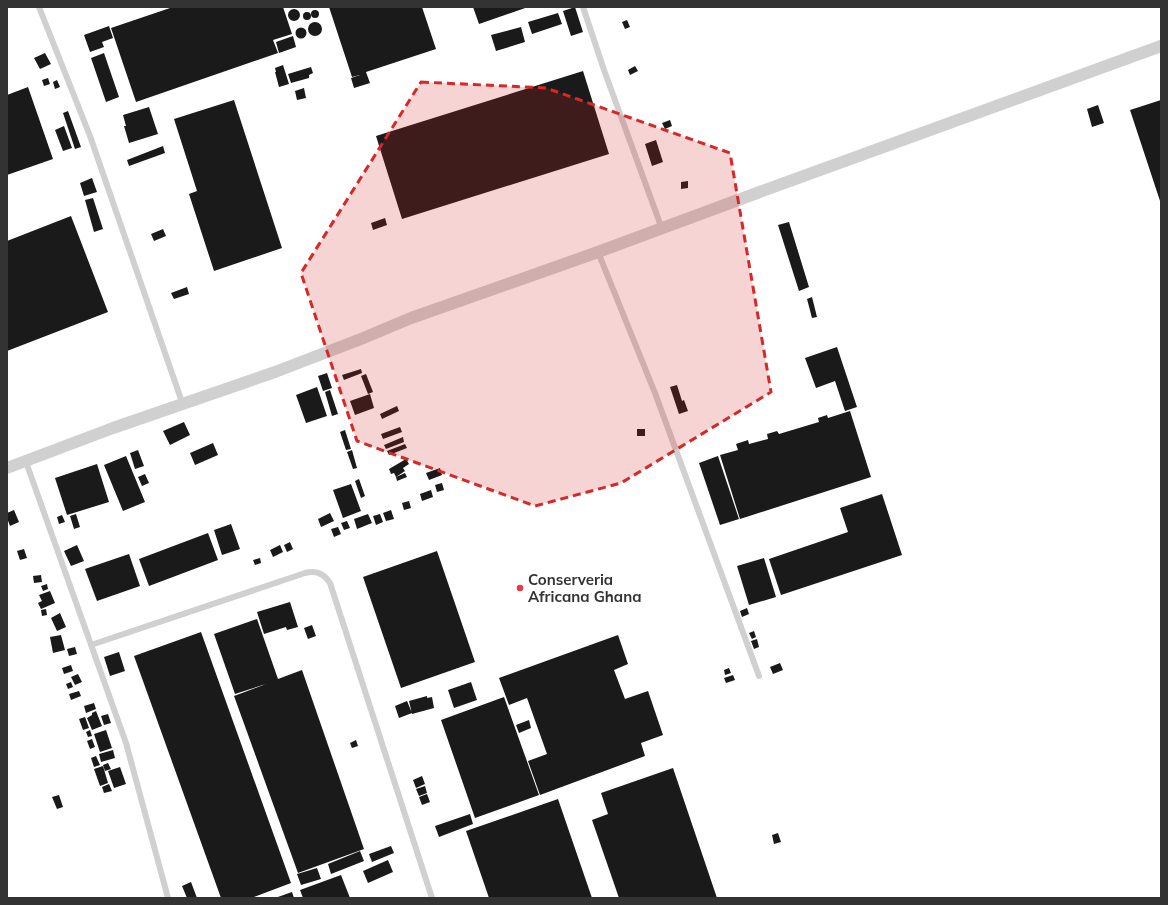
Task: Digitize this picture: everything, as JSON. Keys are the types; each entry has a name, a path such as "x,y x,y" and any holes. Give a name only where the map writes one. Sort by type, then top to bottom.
{"street":[{"path":"7,468 113,428 183,405 282,369 411,318 662,229 1161,46"}],"lane":[{"path":"39,7 90,136 183,405"},
{"path":"583,7 604,70 662,229"},
{"path":"598,252 655,393 759,676"},
{"path":"26,462 126,743 168,898"},
{"path":"91,645 305,573 312,571 319,572 326,576 332,590 432,898"}],"highlighted area":[{"path":"421,82 546,88 730,153 771,392 621,483 535,506 357,441 301,273"}],"building":[{"path":"173,7 283,7 292,34 273,40 278,53 136,102 111,28"},
{"path":"329,7 422,7 436,49 366,72 370,83 354,88 351,78 360,75 352,77"},
{"path":"473,7 528,7 479,24"},
{"path":"575,7 583,32 571,36 563,11"},
{"path":"292,9 296,9 300,15 296,21 292,21 288,17 288,13"},
{"path":"315,10 318,11 318,17 315,18 312,17 311,14 312,11"},
{"path":"307,12 310,13 310,19 307,20 304,19 303,16 304,13"},
{"path":"558,13 562,24 532,34 528,22"},
{"path":"627,20 630,27 625,29 622,22"},
{"path":"315,22 320,24 322,29 320,34 315,36 310,34 308,29 310,24"},
{"path":"109,26 113,38 102,42 104,47 90,52 84,35"},
{"path":"301,27 305,29 307,33 305,37 301,39 297,37 295,33 297,29"},
{"path":"521,27 525,42 496,51 491,35"},
{"path":"293,36 296,47 279,53 276,42"},
{"path":"45,53 51,64 40,69 34,58"},
{"path":"104,53 119,97 106,102 91,58"},
{"path":"283,65 289,84 279,87 275,68"},
{"path":"635,66 638,71 630,75 628,70"},
{"path":"311,67 313,73 309,75 309,78 291,83 288,74"},
{"path":"583,71 609,154 402,219 376,136"},
{"path":"48,78 50,84 44,86 42,80"},
{"path":"57,80 60,87 55,89 53,82"},
{"path":"28,87 53,159 7,175 7,95"},
{"path":"304,88 306,98 297,100 295,91"},
{"path":"234,100 282,248 214,271 189,194 197,191 174,119"},
{"path":"1161,100 1161,204 1130,110"},
{"path":"1098,105 1104,123 1092,127 1087,109"},
{"path":"149,107 158,134 129,143 124,126 126,126 123,115"},
{"path":"68,111 81,147 75,149 63,113"},
{"path":"670,120 672,126 665,129 662,123"},
{"path":"64,126 72,148 63,151 55,130"},
{"path":"656,140 663,162 652,166 645,144"},
{"path":"163,146 165,153 129,166 127,160"},
{"path":"92,178 97,192 84,196 80,183"},
{"path":"688,181 688,188 681,189 681,182"},
{"path":"93,198 103,229 94,232 85,200"},
{"path":"71,216 108,312 7,351 7,241"},
{"path":"385,218 387,225 373,230 371,223"},
{"path":"789,222 809,287 799,291 778,225"},
{"path":"163,229 166,236 154,241 151,234"},
{"path":"187,287 189,294 174,299 171,293"},
{"path":"812,297 817,317 812,318 807,299"},
{"path":"837,347 857,407 845,411 835,381 816,388 805,358"},
{"path":"361,369 362,373 344,380 342,375"},
{"path":"327,373 332,388 323,391 318,376"},
{"path":"366,374 373,392 368,394 361,376"},
{"path":"677,385 682,401 684,400 688,411 679,414 670,387"},
{"path":"317,387 327,416 306,423 296,395"},
{"path":"330,390 338,414 332,416 325,392"},
{"path":"370,394 374,408 355,415 350,401"},
{"path":"397,406 399,411 382,419 380,414"},
{"path":"850,411 871,477 740,519 720,455 738,450 736,444 748,440 749,444 768,439 767,434 777,431 779,434 819,422 818,418 827,415 828,418"},
{"path":"184,422 190,435 170,445 163,431"},
{"path":"400,427 402,432 383,439 381,434"},
{"path":"637,429 645,429 645,436 637,436"},
{"path":"345,430 351,449 346,450 340,432"},
{"path":"403,437 404,442 386,449 384,445"},
{"path":"213,443 218,455 195,465 190,453"},
{"path":"405,444 407,448 389,455 387,451"},
{"path":"138,450 144,466 135,469 130,453"},
{"path":"352,450 357,468 353,469 347,452"},
{"path":"126,456 145,502 123,511 104,465"},
{"path":"718,456 739,519 720,525 699,463"},
{"path":"406,459 409,464 403,468 405,471 396,477 394,473 391,474 389,469"},
{"path":"97,464 109,502 67,515 55,478"},
{"path":"440,468 442,475 429,480 426,473"},
{"path":"405,473 407,477 397,481 396,477"},
{"path":"145,474 149,483 142,486 138,477"},
{"path":"359,479 365,496 361,498 355,481"},
{"path":"442,483 444,490 437,492 435,485"},
{"path":"351,484 361,511 343,518 333,490"},
{"path":"431,490 433,497 422,501 420,494"},
{"path":"882,494 902,555 781,595 769,559 848,532 840,508"},
{"path":"409,501 411,508 404,510 402,503"},
{"path":"14,510 19,522 10,526 7,513"},
{"path":"391,510 394,519 386,521 383,513"},
{"path":"330,513 334,521 321,527 318,519"},
{"path":"76,514 80,527 74,529 70,516"},
{"path":"368,514 372,523 357,529 354,519"},
{"path":"380,514 383,522 376,525 373,516"},
{"path":"62,515 65,522 59,524 57,517"},
{"path":"347,521 350,528 344,530 341,523"},
{"path":"231,524 240,549 222,555 214,530"},
{"path":"338,527 341,534 334,537 331,529"},
{"path":"208,533 218,560 149,586 139,559"},
{"path":"290,542 293,549 287,552 284,545"},
{"path":"77,545 84,561 71,566 64,551"},
{"path":"280,545 283,552 273,557 270,550"},
{"path":"24,549 27,558 20,560 17,551"},
{"path":"437,551 475,662 401,688 363,577"},
{"path":"129,554 140,586 97,601 85,569"},
{"path":"260,558 261,563 255,565 253,560"},
{"path":"764,558 776,597 749,605 737,566"},
{"path":"41,575 42,582 34,583 33,576"},
{"path":"47,584 48,589 43,591 41,586"},
{"path":"50,591 55,603 41,609 38,603 42,601 39,595"},
{"path":"290,602 298,627 287,630 286,627 264,634 257,612"},
{"path":"747,608 749,614 742,617 740,611"},
{"path":"46,609 47,615 42,616 41,610"},
{"path":"60,613 66,627 57,631 51,618"},
{"path":"257,619 278,679 302,670 364,849 298,873 234,696 266,684 235,694 214,634"},
{"path":"312,625 316,636 308,639 304,628"},
{"path":"754,631 756,637 752,639 749,633"},
{"path":"201,632 291,883 251,898 221,898 134,656"},
{"path":"61,635 65,650 53,653 50,637"},
{"path":"618,635 628,664 614,670 625,699 648,691 663,735 641,743 645,756 540,795 528,761 547,754 527,698 509,705 499,678"},
{"path":"757,639 759,647 754,649 751,641"},
{"path":"75,647 77,654 69,656 67,649"},
{"path":"119,652 125,671 110,676 104,657"},
{"path":"780,663 783,670 773,674 770,667"},
{"path":"71,665 73,671 64,674 62,668"},
{"path":"729,668 731,673 725,675 724,670"},
{"path":"78,674 82,682 75,685 71,677"},
{"path":"733,675 735,680 726,683 724,678"},
{"path":"71,682 73,687 68,689 66,684"},
{"path":"471,682 477,700 454,708 448,690"},
{"path":"79,691 81,696 71,700 69,694"},
{"path":"427,696 427,698 432,697 434,708 412,714 409,701"},
{"path":"504,697 539,795 475,818 441,720"},
{"path":"407,701 412,713 399,718 395,706"},
{"path":"94,703 96,709 86,713 84,706"},
{"path":"96,711 102,726 92,730 87,718"},
{"path":"108,714 111,723 104,725 101,716"},
{"path":"85,717 89,728 83,730 79,719"},
{"path":"529,720 531,728 519,733 516,725"},
{"path":"90,730 92,736 88,737 86,732"},
{"path":"106,730 112,748 100,752 94,734"},
{"path":"92,739 95,747 90,749 87,741"},
{"path":"356,740 358,746 352,748 350,743"},
{"path":"113,750 115,758 101,762 99,754"},
{"path":"96,756 100,765 94,767 91,758"},
{"path":"108,763 111,769 105,771 103,765"},
{"path":"103,766 108,783 100,786 94,769"},
{"path":"120,767 126,784 114,788 108,771"},
{"path":"673,768 717,898 619,898 592,820 608,814 601,793"},
{"path":"422,776 425,784 416,788 413,780"},
{"path":"109,784 112,791 104,793 102,787"},
{"path":"425,786 427,793 419,796 416,789"},
{"path":"427,794 430,802 422,805 419,797"},
{"path":"59,795 63,807 57,809 52,797"},
{"path":"558,799 592,898 489,898 466,831"},
{"path":"470,814 473,824 439,837 435,826"},
{"path":"778,833 781,842 774,844 772,835"},
{"path":"391,846 394,853 372,862 369,854"},
{"path":"360,851 364,861 331,874 328,864"},
{"path":"388,860 393,872 368,883 363,871"},
{"path":"317,868 321,879 301,885 297,874"},
{"path":"341,875 350,898 303,898 300,890"},
{"path":"191,882 197,898 187,898 182,886"},
{"path":"292,892 294,898 275,898"}],"place":[{"name":"Conserveria Africana Ghana","path":"520,588"}]}
